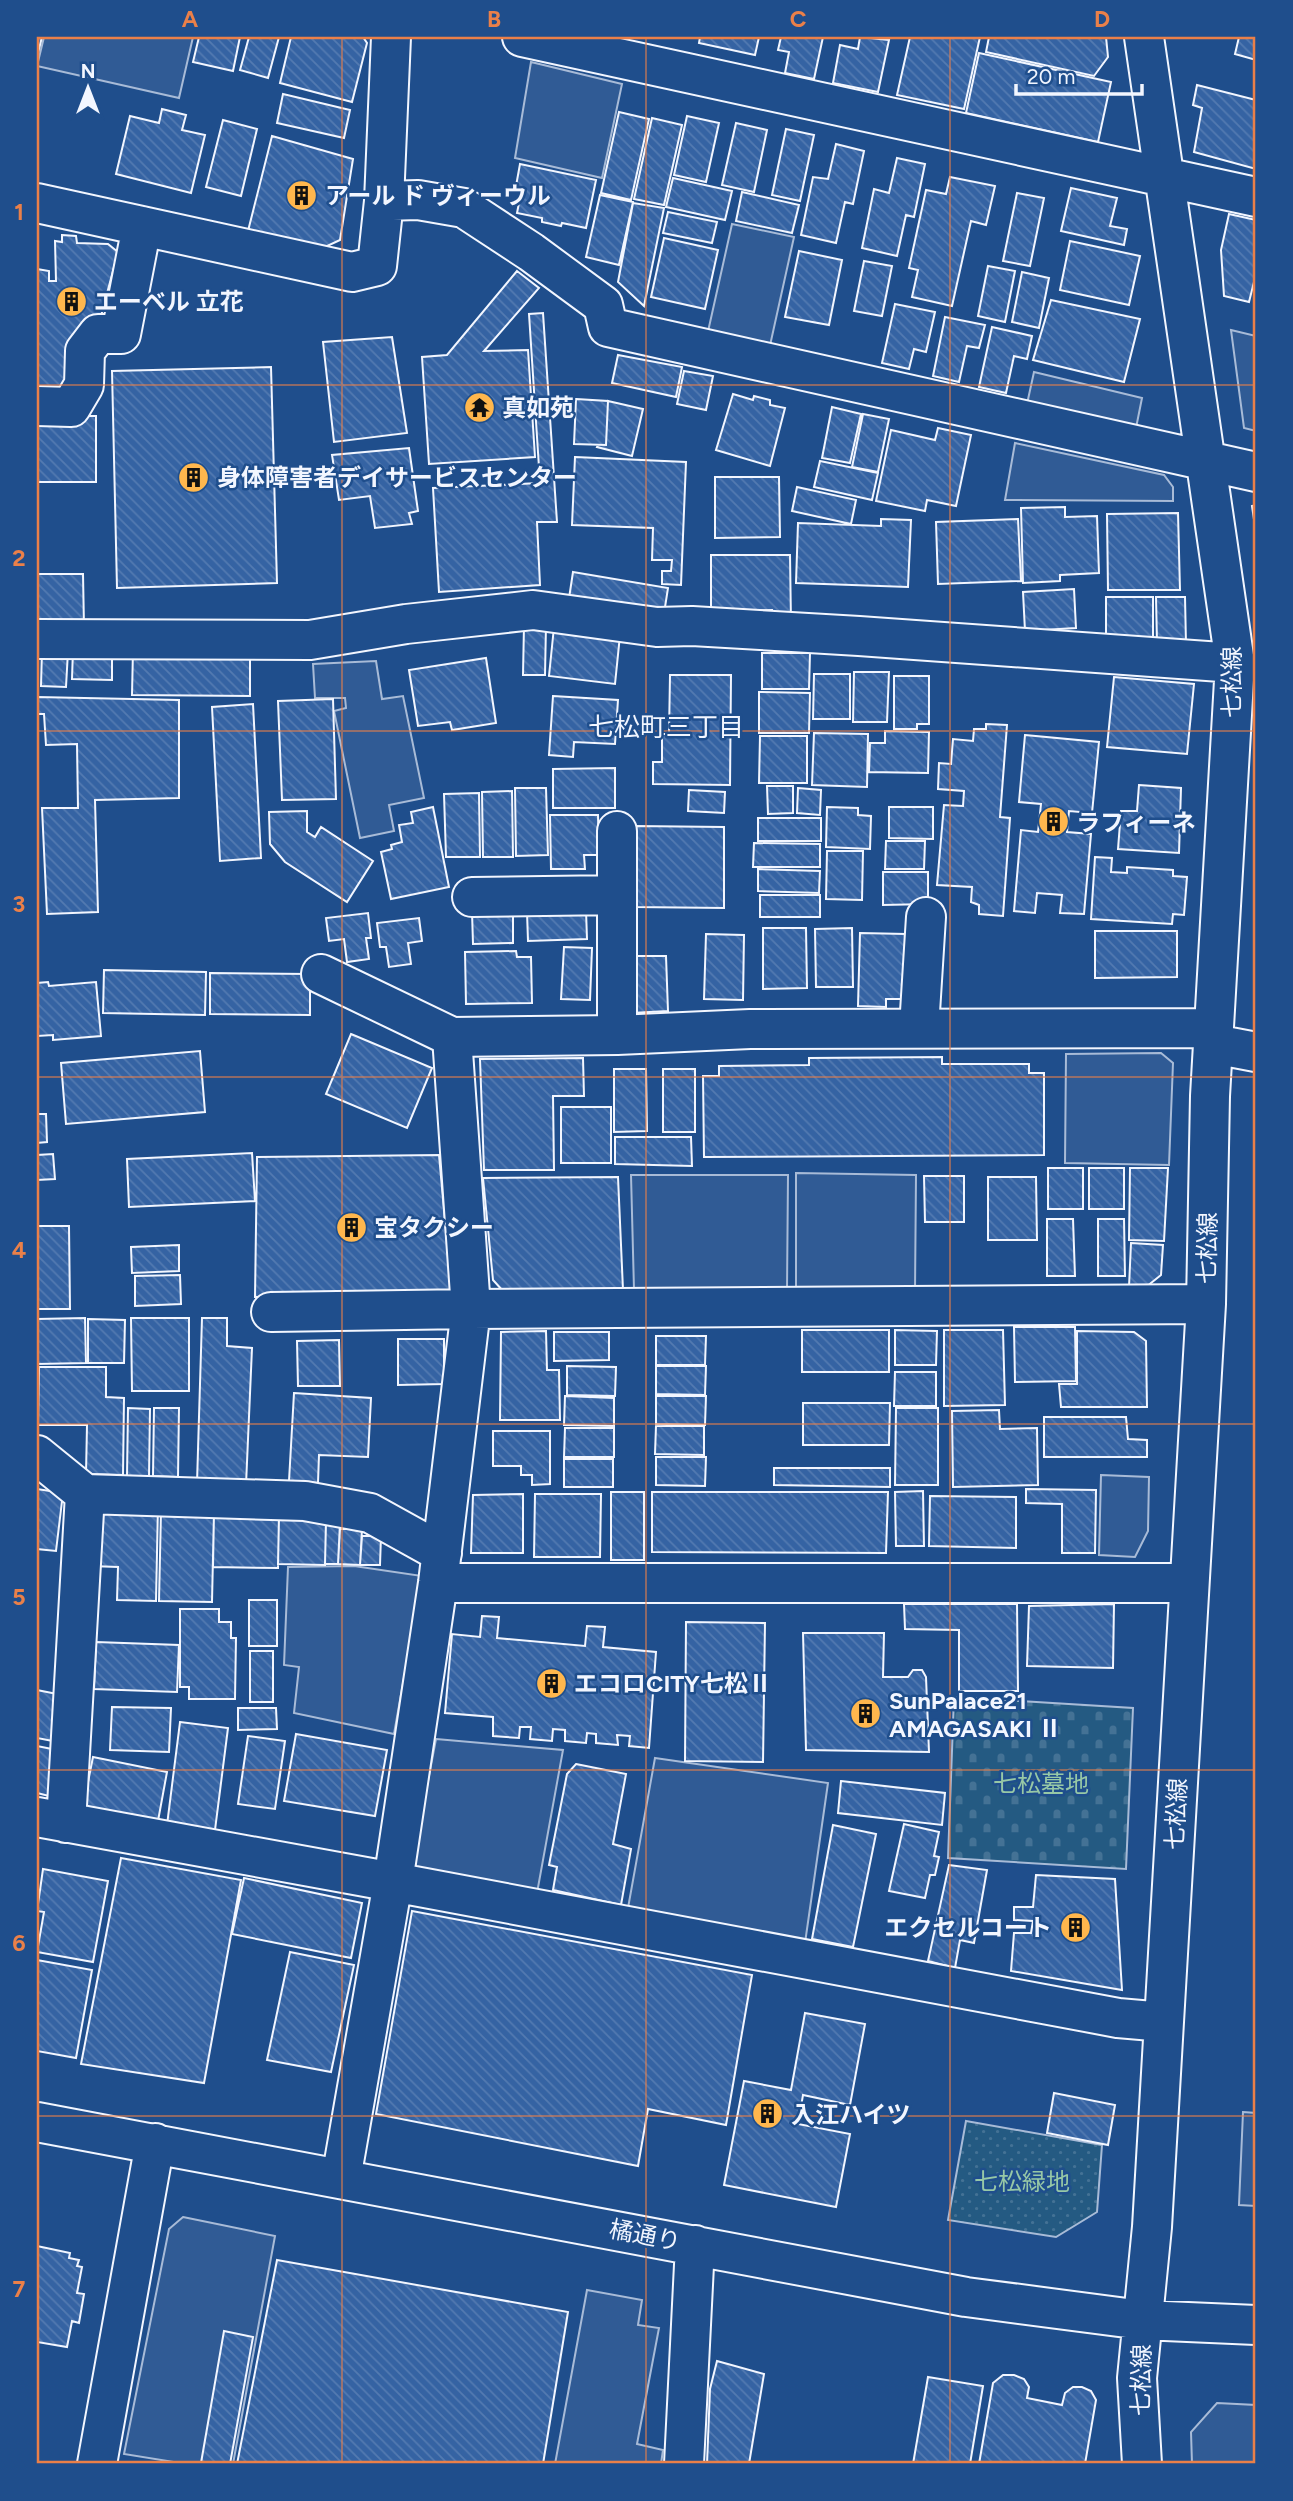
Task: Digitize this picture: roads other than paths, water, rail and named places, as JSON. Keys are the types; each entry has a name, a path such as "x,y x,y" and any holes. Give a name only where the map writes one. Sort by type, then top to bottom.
{"street":[{"path":"37,203 352,272 377,266 384,201 391,37"},
{"path":"522,37 1256,197"},
{"name":"七松線","path":"1142,2464 1138,2378 1152,2227 1206,1304 1210,1096 1243,756 1235,663 1206,461 1210,379 1164,177 1144,37"},
{"path":"384,201 418,200 464,208 531,252 603,305 608,327 1256,472"},
{"path":"37,406 71,407 84,385 85,351 98,334 121,334 142,226"},
{"path":"37,639 310,640 406,624 533,610 657,627 758,630 1235,663"},
{"path":"617,831 617,1035"},
{"path":"472,897 617,895"},
{"path":"919,1028 926,917"},
{"path":"321,974 452,1037 617,1035 750,1029 919,1028 1214,1036 1256,1052"},
{"path":"341,2179 393,1882 440,1568 471,1308 452,1037"},
{"path":"271,1312 471,1308 1206,1304"},
{"path":"37,1455 85,1494 305,1501 370,1513 440,1568 1188,1583"},
{"path":"85,1494 51,1820 1118,2018 1164,2022"},
{"name":"橘通り","path":"37,2122 966,2297 1142,2320 1256,2326"},
{"path":"97,2464 155,2143"},
{"path":"684,2464 695,2245"}],"place":[{"name":"アール ド ヴィーウル","path":"302,195"},
{"name":"エーベル 立花","path":"71,301"},
{"name":"真如苑","path":"479,407"},
{"name":"身体障害者デイサービスセンター","path":"194,477"},
{"name":"ラフィーネ","path":"1053,822"},
{"name":"宝タクシー","path":"351,1227"},
{"name":"エコロCITY七松Ⅱ","path":"551,1683"},
{"name":"SunPalace21 AMAGASAKI Ⅱ","path":"866,1714"},
{"name":"エクセルコート","path":"1075,1927"},
{"name":"入江ハイツ","path":"768,2114"}],"district":[{"name":"七松町三丁目","path":"666,727"}],"park label":[{"name":"七松墓地","path":"1041,1783"},
{"name":"七松緑地","path":"1022,2181"}]}
